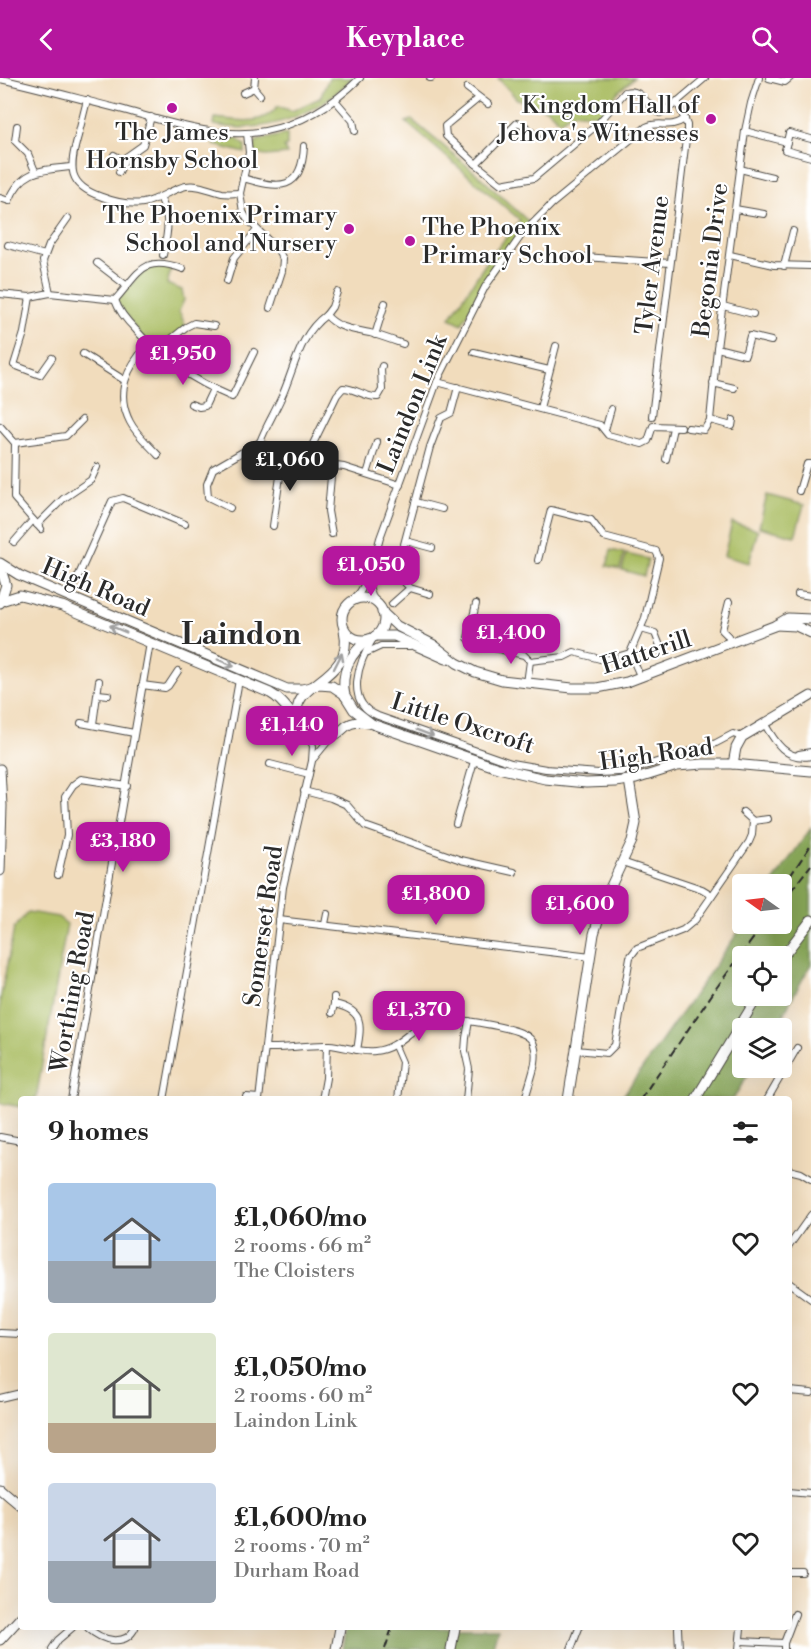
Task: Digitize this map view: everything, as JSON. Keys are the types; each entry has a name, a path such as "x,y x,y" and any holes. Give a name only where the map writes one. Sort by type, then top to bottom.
{"street":[{"path":"255,78 254,88 260,95"},
{"path":"0,79 201,129 247,133 297,122 324,108 360,78"},
{"path":"478,98 445,126 446,136 501,184 534,178 597,125 625,92 632,90 640,93 654,110 660,113 705,78"},
{"name":"Begonia Drive","path":"710,420 745,131 750,103 759,78"},
{"path":"770,78 785,82 790,78"},
{"path":"243,93 254,88"},
{"path":"467,88 488,104"},
{"path":"87,100 71,167 81,187 101,197 134,203 160,197 178,188 195,186 223,193 240,193"},
{"path":"334,100 353,121 355,131"},
{"path":"677,100 685,119"},
{"path":"119,172 123,160 144,145 151,117"},
{"name":"Tyler Avenue","path":"652,416 687,131 685,119"},
{"name":"Laindon Link","path":"351,602 360,592 368,576 437,382 485,288 523,233 552,204 646,127 653,124 672,126 685,119"},
{"path":"476,164 517,123 526,126 537,137"},
{"path":"17,126 14,139 28,154 35,171"},
{"path":"745,131 787,141"},
{"path":"247,133 249,153 240,193 243,212 257,230 278,250 283,259 282,271 270,308"},
{"path":"811,139 789,133 785,150 811,157"},
{"path":"243,178 270,185 287,183 299,171 304,146"},
{"path":"114,155 123,160"},
{"path":"0,198 9,201 21,182 35,171 71,167"},
{"path":"740,169 772,177"},
{"path":"160,197 168,213 169,230 162,255"},
{"path":"735,209 764,214"},
{"path":"50,293 43,261 49,245 68,218"},
{"path":"227,281 234,258 257,230"},
{"path":"784,266 793,231"},
{"path":"8,245 45,255"},
{"path":"730,255 766,264 811,266"},
{"path":"570,256 670,263"},
{"path":"115,300 148,265 157,262 167,263 183,269"},
{"path":"98,263 127,286"},
{"path":"230,508 207,496 207,484 213,469 260,442 282,396 307,333 332,307 337,292"},
{"path":"0,294 30,297 50,293 115,300"},
{"path":"30,297 24,333 14,365 40,375 52,358"},
{"path":"115,300 118,309 148,344 177,369 231,397 254,352"},
{"path":"375,335 385,303"},
{"path":"723,306 753,314"},
{"path":"326,315 333,323 344,328 403,344"},
{"path":"156,351 194,323 214,326"},
{"path":"717,348 745,355 750,336 771,341"},
{"path":"148,344 131,363 124,380 125,408 131,424 158,455"},
{"path":"540,408 556,346"},
{"path":"474,352 549,370"},
{"path":"83,354 124,380"},
{"path":"304,462 337,395 343,388 350,388 372,398 378,397 382,390 382,366"},
{"path":"437,382 540,408 603,428 609,435 642,444 648,441 653,426 704,430 710,420 732,426 733,420"},
{"path":"713,383 734,388"},
{"path":"430,594 410,588 404,578 403,548 430,447 441,418 451,413 458,387"},
{"path":"191,404 199,407 205,406 213,388"},
{"path":"603,428 611,409"},
{"path":"15,443 66,436 82,420"},
{"path":"0,428 15,443 14,498 37,525"},
{"path":"666,459 673,428"},
{"path":"260,442 283,455 304,462 344,466 400,485"},
{"path":"367,474 377,442"},
{"path":"273,526 283,455"},
{"path":"799,491 807,464 811,464"},
{"path":"332,465 328,511 332,534"},
{"path":"14,542 37,525 63,499 91,480 97,467"},
{"path":"69,597 112,501 123,498 185,524"},
{"path":"416,502 442,509"},
{"path":"538,560 551,510 591,520 604,537 656,551 658,558 641,629 630,653 641,678"},
{"path":"405,541 432,548"},
{"path":"0,564 5,580 1,602"},
{"name":"High Road","path":"0,564 69,597 287,689 297,690 326,684 332,686 358,714 372,724"},
{"path":"305,730 320,737 335,734 345,726 349,716 343,679 346,668 357,649 372,638 383,624 381,610 369,589 368,576"},
{"path":"392,604 410,588"},
{"path":"798,594 811,596"},
{"name":"High Road","path":"1,602 16,595 37,599 85,615 280,699 305,730"},
{"path":"299,721 297,707 299,699 306,690 332,672 339,661 346,641 343,615 351,602 365,599 375,602 381,610"},
{"path":"729,602 722,630 728,636 730,643"},
{"path":"476,604 468,638 475,643 524,655 530,661"},
{"name":"Hatterill","path":"381,610 397,626 434,645 457,663"},
{"name":"Hatterill","path":"372,638 394,636 483,676 584,689 607,687 641,678 774,626 788,618 811,619"},
{"name":"Hatterill","path":"774,626 792,625 811,633"},
{"path":"344,627 352,637 372,638"},
{"path":"641,629 655,633 662,651"},
{"name":"Little Oxcroft","path":"372,638 356,686 361,703 369,711 475,752 511,763 565,771 620,772 716,743 733,734 742,736 810,696"},
{"name":"Worthing Road","path":"72,1096 150,643"},
{"path":"364,658 371,650 381,646 423,648"},
{"path":"530,661 564,657 574,652 609,659"},
{"path":"620,656 630,653"},
{"path":"526,683 530,661"},
{"path":"142,685 165,688 177,671"},
{"path":"174,678 181,680"},
{"path":"165,1096 239,680"},
{"path":"93,724 99,681"},
{"path":"98,694 108,695"},
{"name":"High Road","path":"345,726 353,722 372,724 498,768 545,779 586,783 629,780 677,766 734,764 811,771"},
{"path":"81,723 134,733"},
{"path":"764,723 779,748 792,755 811,754"},
{"name":"Somerset Road","path":"259,1096 287,864 312,761 313,746 305,730"},
{"name":"Somerset Road","path":"312,761 335,734"},
{"path":"734,764 736,748 742,736"},
{"path":"456,824 474,761"},
{"path":"270,764 309,774"},
{"path":"0,769 2,831 0,871"},
{"path":"58,875 67,835 65,797 73,784 81,779 127,786"},
{"path":"569,1096 594,934 602,907 632,841 636,823 629,780"},
{"path":"304,791 347,805 365,826 461,860 514,872"},
{"path":"743,812 753,820 768,819"},
{"path":"576,1050 607,1053 612,1050 615,1044 630,957 637,948 683,930 695,920 749,842 753,820"},
{"path":"622,862 702,889 712,895"},
{"path":"325,924 327,914"},
{"path":"279,920 591,957"},
{"path":"791,946 811,920"},
{"path":"332,1013 334,1001 357,1015 360,1023 357,1050"},
{"path":"697,1096 752,1006"},
{"path":"265,1048 327,1045 376,1051 395,1046 423,1024 436,1019 450,1018 469,1021 520,1032 532,1041 535,1061 526,1096"},
{"path":"466,1096 469,1069 465,1051 469,1021"},
{"path":"323,1096 327,1045"},
{"path":"395,1046 402,1062 398,1096"},
{"path":"769,1096 797,1048"},
{"path":"0,1137 18,1140"},
{"path":"792,1171 811,1179"},
{"path":"792,1242 810,1218"},
{"path":"792,1285 811,1299"},
{"path":"0,1334 18,1334"},
{"path":"792,1391 811,1393"},
{"path":"0,1398 18,1394"},
{"path":"0,1488 18,1503"},
{"path":"792,1491 811,1493"},
{"path":"792,1573 804,1573"},
{"path":"792,1623 795,1614"},
{"path":"0,1640 18,1620"},
{"path":"52,1649 70,1630"},
{"path":"91,1630 115,1641 123,1640 134,1630"},
{"path":"336,1649 340,1630"},
{"path":"451,1649 455,1630"},
{"path":"571,1649 578,1630"},
{"path":"678,1630 679,1649"},
{"path":"739,1649 741,1630"},
{"path":"741,1641 784,1646 790,1630"}],"green space":[{"path":"329,78 352,78 323,102 289,119 252,127 214,125 215,118 240,121 257,120 272,113 278,106 292,111 320,98"},
{"path":"498,78 634,78 617,93 600,115 572,112 560,121 547,109 517,99"},
{"path":"412,120 477,174 529,222 483,287 462,324 450,318 486,263 520,220 406,122"},
{"path":"287,134 287,146 284,147 287,154 266,156 254,154 256,141"},
{"path":"216,139 237,139 245,145 245,153 214,145"},
{"path":"148,265 170,267 167,284 182,290 184,300 179,311 186,327 156,351 141,336 115,300"},
{"path":"767,495 804,505 795,536 759,527"},
{"path":"732,523 758,530 749,563 724,556"},
{"path":"611,550 624,553 620,569 607,566"},
{"path":"626,554 648,559 644,576 622,570"},
{"path":"811,828 811,964 792,998 792,946 732,946 732,1006 788,1006 781,1018 732,1018 732,1078 746,1078 735,1096 623,1096 737,934 792,934 792,874 779,874"},
{"path":"28,912 58,917 67,924 37,1096 18,1096 18,1106 0,1103 0,1000 14,928"},
{"path":"346,1630 497,1630 492,1649 342,1649"}],"railway":[{"path":"791,874 811,845"},
{"path":"792,889 811,865"},
{"path":"643,1096 717,987 757,934"},
{"path":"385,1649 391,1630"}],"place":[{"name":"The James Hornsby School","path":"172,108"},
{"name":"Kingdom Hall of Jehova's Witnesses","path":"711,119"},
{"name":"The Phoenix Primary School and Nursery","path":"349,229"},
{"name":"The Phoenix Primary School","path":"410,241"}],"district":[{"name":"Laindon","path":"241,634"}]}
